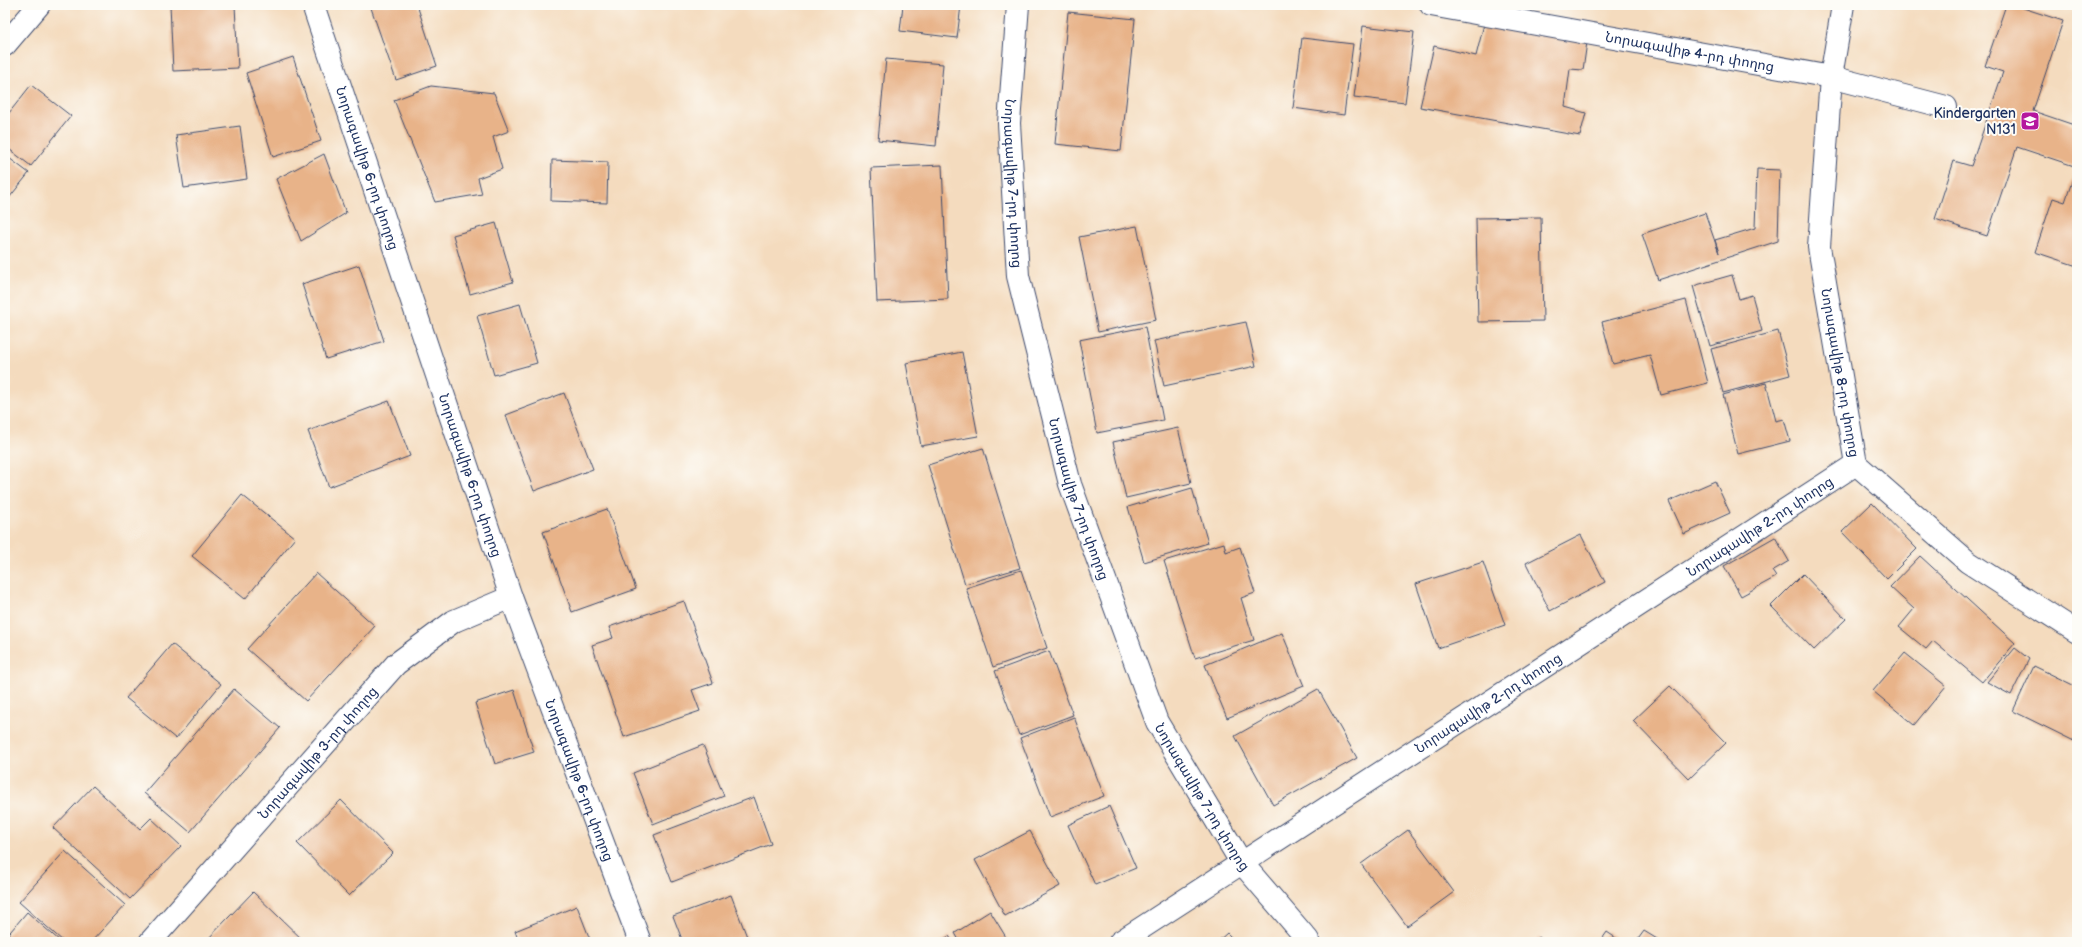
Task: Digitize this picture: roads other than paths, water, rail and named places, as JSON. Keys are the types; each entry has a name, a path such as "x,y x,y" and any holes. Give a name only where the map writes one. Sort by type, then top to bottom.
{"street":[{"path":"5,45 40,5"},
{"name":"Նորագավիթ 6-րդ փողոց","path":"313,5 511,597 640,942"},
{"name":"Նորագավիթ 7-րդ փողոց","path":"1018,5 1009,123 1018,276 1070,484 1157,722 1241,862 1308,940"},
{"name":"Նորագավիթ 4-րդ փողոց","path":"1431,5 1831,77 1946,107"},
{"name":"Նորագավիթ 8-րդ փողոց","path":"1843,5 1831,77 1819,247 1856,464 1968,562 2077,632"},
{"name":"Նորագավիթ 2-րդ փողոց","path":"1120,942 1856,464"},
{"name":"Նորագավիթ 3-րդ փողոց","path":"150,942 396,664 454,621 511,597"}],"place":[{"name":"Kindergarten N131","path":"2030,121"}]}
